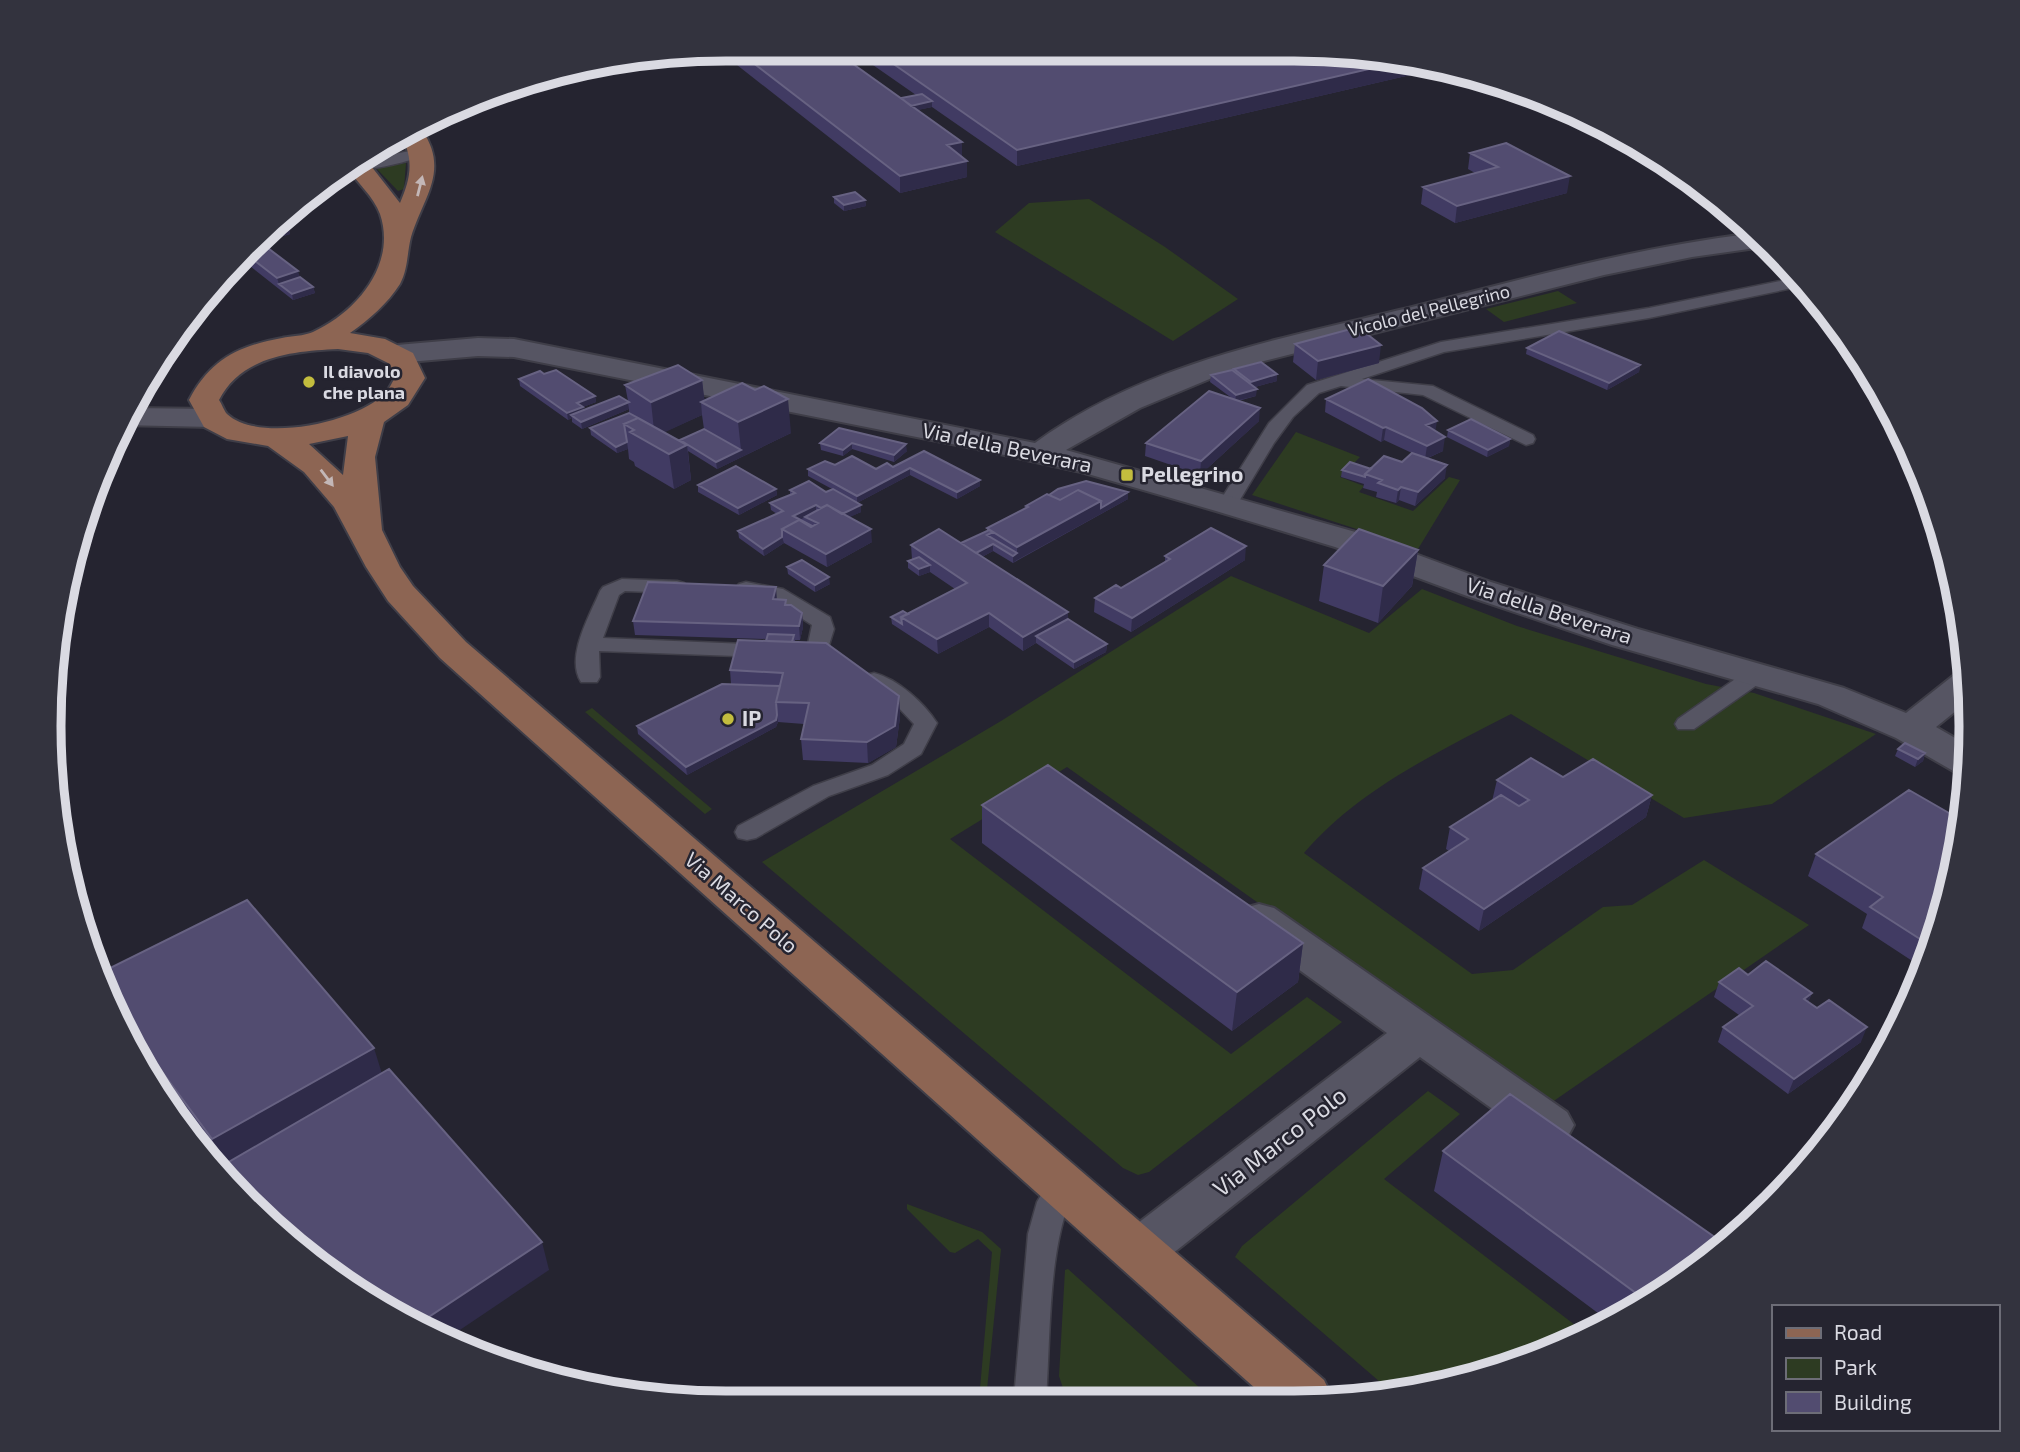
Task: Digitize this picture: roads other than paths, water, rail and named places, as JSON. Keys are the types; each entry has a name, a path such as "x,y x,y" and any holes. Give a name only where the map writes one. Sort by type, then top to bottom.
{"main road":[{"path":"390,336 284,346 250,357 230,368 210,385 204,400 212,418 236,431 274,437 322,433 371,417 391,404 409,384 407,365 390,336 394,304 389,279 399,235 423,172 417,144"},
{"path":"361,171 392,210 399,235"},
{"path":"319,341 359,311 389,279"},
{"name":"Via Marco Polo","path":"367,534 362,504 359,448 371,417"},
{"name":"Via Marco Polo","path":"274,437 295,447 315,463 367,534 388,575 424,621 453,650 1297,1391"}],"street":[{"name":"Vicolo del Pellegrino","path":"1040,454 1080,428 1116,410 1175,381 1226,362 1602,267 1692,249 1749,242"},
{"name":"Via della Beverara","path":"390,336 532,352 1040,454 1228,503 1347,540 1479,589 1625,637 1759,673 1831,696 1910,729 1958,756"},
{"name":"Via della Beverara","path":"409,384 461,362 532,352"},
{"path":"145,404 210,385"},
{"path":"138,417 212,418"},
{"path":"1910,729 1957,691"},
{"path":"1227,897 1587,1152"},
{"name":"Via Marco Polo","path":"1139,1251 1420,1032"}],"lane":[{"path":"374,162 386,162 417,144"},
{"path":"1228,503 1265,444 1296,402 1313,390 1395,361 1465,341 1649,313 1790,284"},
{"path":"1331,383 1366,383 1427,390 1526,439"},
{"path":"589,677 587,655 610,591 622,585 700,587"},
{"path":"726,588 759,589 776,593 822,622 826,653 793,652"},
{"path":"590,644 767,651"},
{"path":"747,832 821,791 880,770 913,749 926,723 905,701 855,667"},
{"path":"1686,724 1759,673"},
{"path":"1031,1391 1043,1234 1052,1202 1062,1184"}],"place":[{"name":"Il diavolo che plana","path":"309,382"},
{"name":"Pellegrino","path":"1127,475"},
{"name":"IP","path":"728,719"}]}
